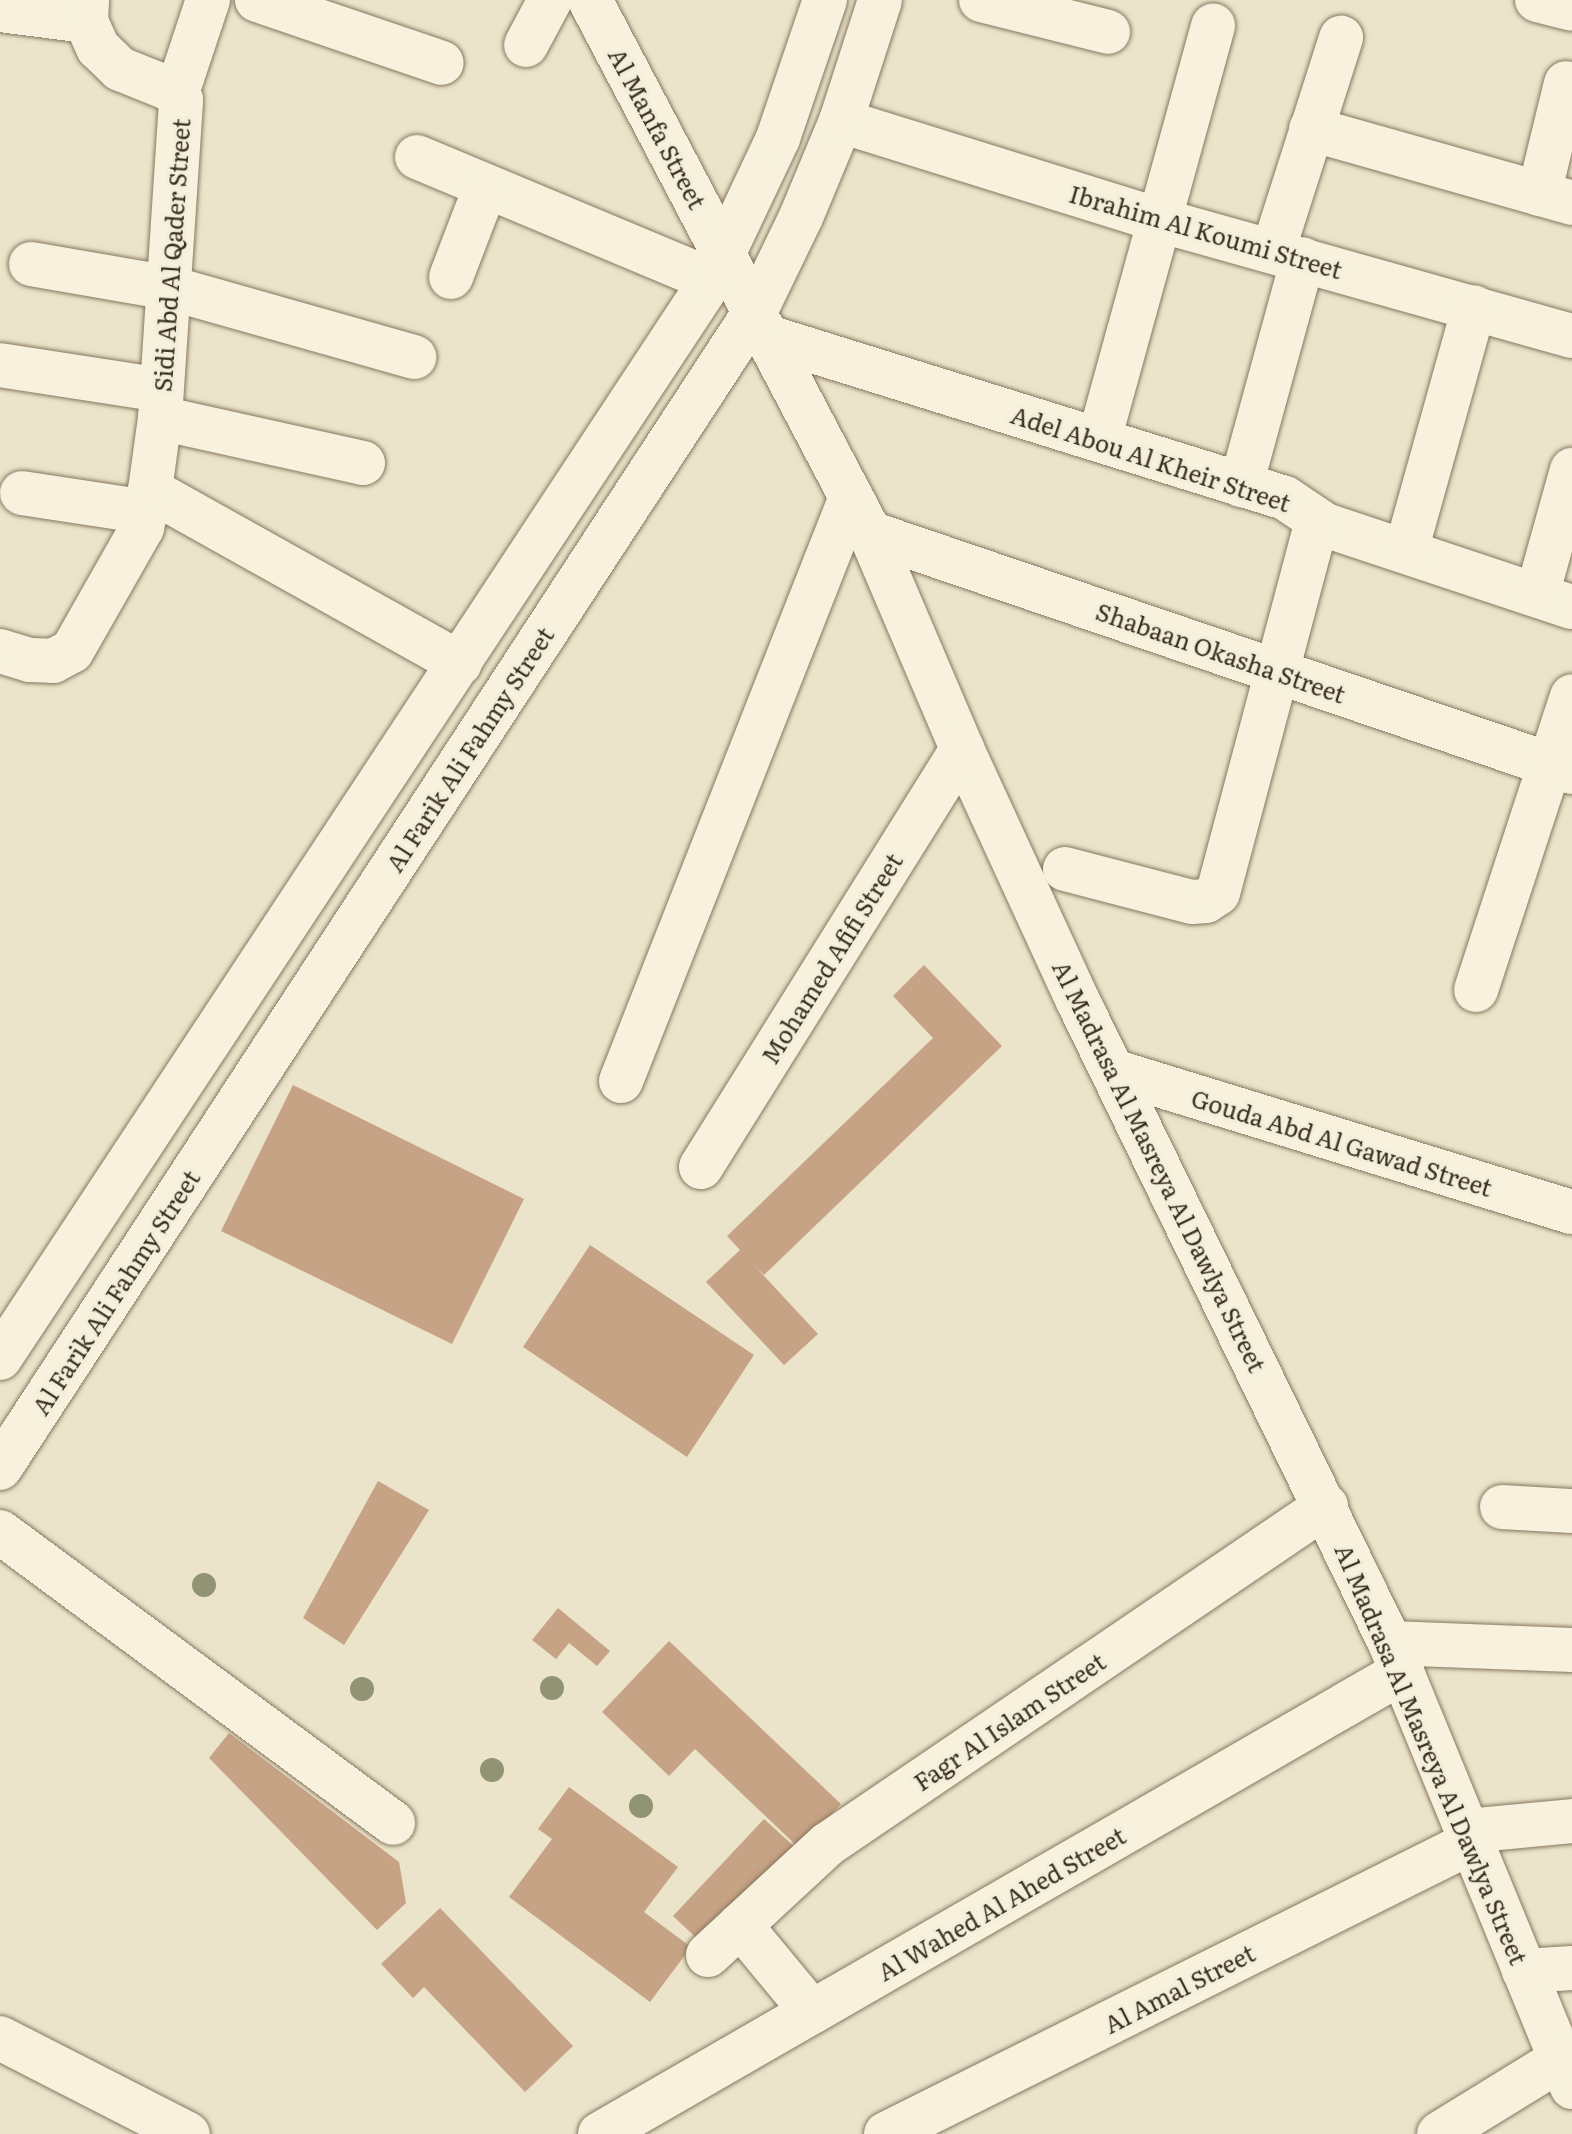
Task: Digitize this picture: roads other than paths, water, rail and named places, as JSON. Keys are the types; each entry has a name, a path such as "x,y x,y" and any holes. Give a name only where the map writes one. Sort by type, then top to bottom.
{"street":[{"path":"177,93 208,0"},
{"path":"257,0 442,63"},
{"path":"526,45 550,0"},
{"name":"Al Manfa Street","path":"590,0 718,268"},
{"path":"0,1358 718,268 778,138 825,0"},
{"name":"Al Farik Ali Fahmy Street","path":"0,1468 762,324 801,217 841,121 880,0"},
{"path":"981,0 1108,32"},
{"path":"1537,0 1572,9"},
{"path":"0,10 87,10"},
{"name":"Sidi Abd Al Qader Street","path":"15,656 53,661 72,651 135,541 148,501 161,404 181,100 177,93 120,69 98,48 87,10"},
{"path":"1099,440 1213,25"},
{"path":"1241,485 1311,129 1341,38"},
{"path":"1311,129 1556,198 1566,83"},
{"name":"Ibrahim Al Koumi Street","path":"841,121 1159,220 1572,336"},
{"path":"417,157 486,186 718,268"},
{"path":"451,277 486,186"},
{"path":"31,264 170,288 414,357"},
{"name":"Al Madrasa Al Masreya Al Dawlya Street","path":"718,268 762,324 860,515 962,749 1113,1071 1326,1506 1396,1658 1566,2073"},
{"path":"1406,551 1474,307"},
{"name":"Adel Abou Al Kheir Street","path":"762,324 1099,440 1295,502 1317,521 1555,601"},
{"path":"0,365 161,404"},
{"name":"Sidi Abd Al Qader Street","path":"161,404 363,463"},
{"path":"1555,601 1572,470"},
{"path":"22,493 148,501 460,663"},
{"path":"621,1081 860,515"},
{"name":"Shabaan Okasha Street","path":"860,515 1277,671 1561,768"},
{"path":"1065,869 1192,902 1206,901 1218,893 1317,521"},
{"path":"1476,990 1561,768 1572,696"},
{"name":"Mohamed Afifi Street","path":"701,1167 962,749"},
{"name":"Gouda Abd Al Gawad Street","path":"1113,1071 1572,1212"},
{"name":"Fagr Al Islam Street","path":"708,1955 828,1844 1326,1506"},
{"path":"1502,1507 1572,1511"},
{"path":"0,1532 393,1823"},
{"path":"1396,1658 1572,1650"},
{"name":"Al Wahed Al Ahed Street","path":"600,2134 812,2012 1396,1658"},
{"path":"1470,1836 1572,1821"},
{"name":"Al Amal Street","path":"886,2134 1470,1836"},
{"path":"740,1925 812,2012"},
{"path":"1524,1971 1572,1968"},
{"path":"0,2038 188,2134"},
{"path":"1439,2134 1566,2073"}]}
